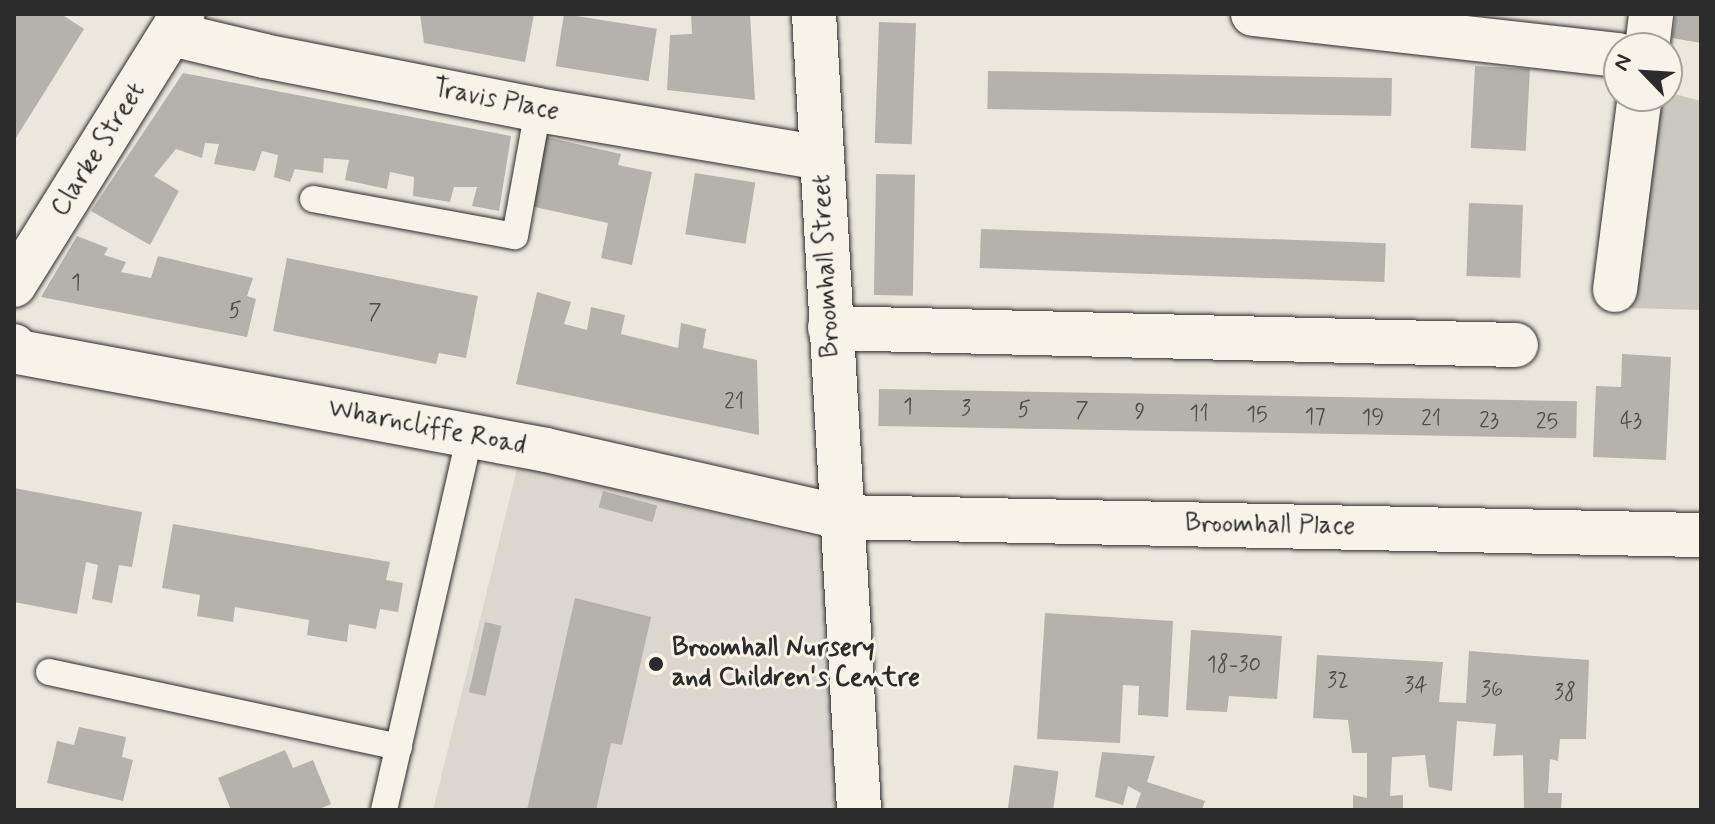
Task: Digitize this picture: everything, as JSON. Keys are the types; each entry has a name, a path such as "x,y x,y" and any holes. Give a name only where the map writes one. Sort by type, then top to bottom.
{"street":[{"name":"Broomhall Street","path":"814,14 840,517 859,810"},
{"path":"1253,14 1603,53"},
{"name":"Travis Place","path":"178,24 264,56 538,110 822,158"},
{"name":"Clarke Street","path":"14,285 178,24"},
{"path":"1615,290 1638,112"},
{"path":"830,328 1516,345"},
{"name":"Wharncliffe Road","path":"14,346 18,352 470,436 543,464 840,517"},
{"name":"Broomhall Place","path":"840,517 1701,535"}],"lane":[{"path":"313,199 515,236 538,110"},
{"path":"384,810 470,436"},
{"path":"49,672 399,747"}],"shaded area":[{"path":"1683,96 1701,101 1701,310 1630,308 1651,112 1683,112"},
{"name":"Broomhall Nursery and Children's Centre","path":"518,465 840,544 847,810 433,810"}],"building":[{"path":"14,14 61,14 84,29 14,141"},
{"path":"420,14 534,14 525,62 424,43"},
{"path":"564,14 657,29 649,81 556,66"},
{"path":"691,14 750,14 755,100 667,90 670,35 692,34"},
{"path":"1676,14 1701,14 1701,43 1683,40 1683,32 1673,32"},
{"path":"879,22 916,23 912,144 875,143"},
{"path":"1475,66 1530,69 1526,151 1471,148"},
{"path":"988,71 1392,78 1391,116 987,109"},
{"path":"183,73 511,136 499,211 472,206 477,187 454,187 450,202 413,196 414,177 390,172 387,189 345,180 349,160 324,158 323,173 295,169 290,182 274,177 278,155 262,151 255,171 214,164 219,144 205,143 202,158 176,149 154,176 179,191 150,245 91,211"},
{"path":"546,137 621,154 618,165 652,172 632,265 601,258 608,223 530,206"},
{"path":"695,173 755,183 746,244 685,234"},
{"path":"876,174 915,175 913,296 874,295"},
{"path":"1469,203 1523,205 1520,278 1466,276"},
{"path":"981,229 1386,243 1384,282 980,268"},
{"path":"77,236 108,248 104,255 126,262 121,272 151,278 158,256 253,278 247,296 256,299 247,337 41,297"},
{"path":"287,258 478,296 466,358 439,353 436,364 273,331"},
{"path":"537,292 571,302 564,324 587,330 591,307 625,315 621,334 678,348 681,323 706,329 703,348 757,360 759,435 516,384"},
{"path":"1622,354 1671,357 1666,460 1593,457 1596,386 1621,387"},
{"path":"879,389 1577,401 1576,438 878,426"},
{"path":"14,488 142,512 132,567 119,565 112,603 92,599 98,565 86,562 77,614 14,602"},
{"path":"603,491 657,505 653,522 599,507"},
{"path":"173,524 390,562 386,580 403,583 398,612 380,609 376,629 349,624 347,642 307,635 309,620 235,607 233,622 197,616 200,595 162,588"},
{"path":"575,598 651,617 622,745 611,743 596,810 527,810"},
{"path":"1045,613 1173,621 1168,717 1138,715 1139,686 1123,685 1120,743 1037,739"},
{"path":"485,622 502,626 485,696 469,692"},
{"path":"1191,630 1282,636 1277,699 1229,696 1227,712 1186,710"},
{"path":"1469,651 1589,660 1586,739 1560,739 1558,761 1550,759 1548,793 1562,793 1561,810 1524,810 1523,755 1493,756 1496,724 1457,721 1452,791 1429,787 1425,755 1392,757 1390,796 1403,795 1403,810 1353,810 1353,795 1367,798 1367,753 1352,753 1348,720 1313,718 1317,655 1443,662 1439,702 1466,703"},
{"path":"79,727 126,737 122,757 133,760 123,801 47,783 57,741 74,745"},
{"path":"285,750 293,768 313,760 331,804 317,810 231,810 218,778"},
{"path":"1102,752 1155,756 1147,782 1205,801 1202,810 1135,810 1141,793 1128,786 1123,805 1095,797"},
{"path":"1014,765 1059,771 1053,810 1008,810"}],"place":[{"name":"Broomhall Nursery and Children's Centre","path":"656,664"}]}
